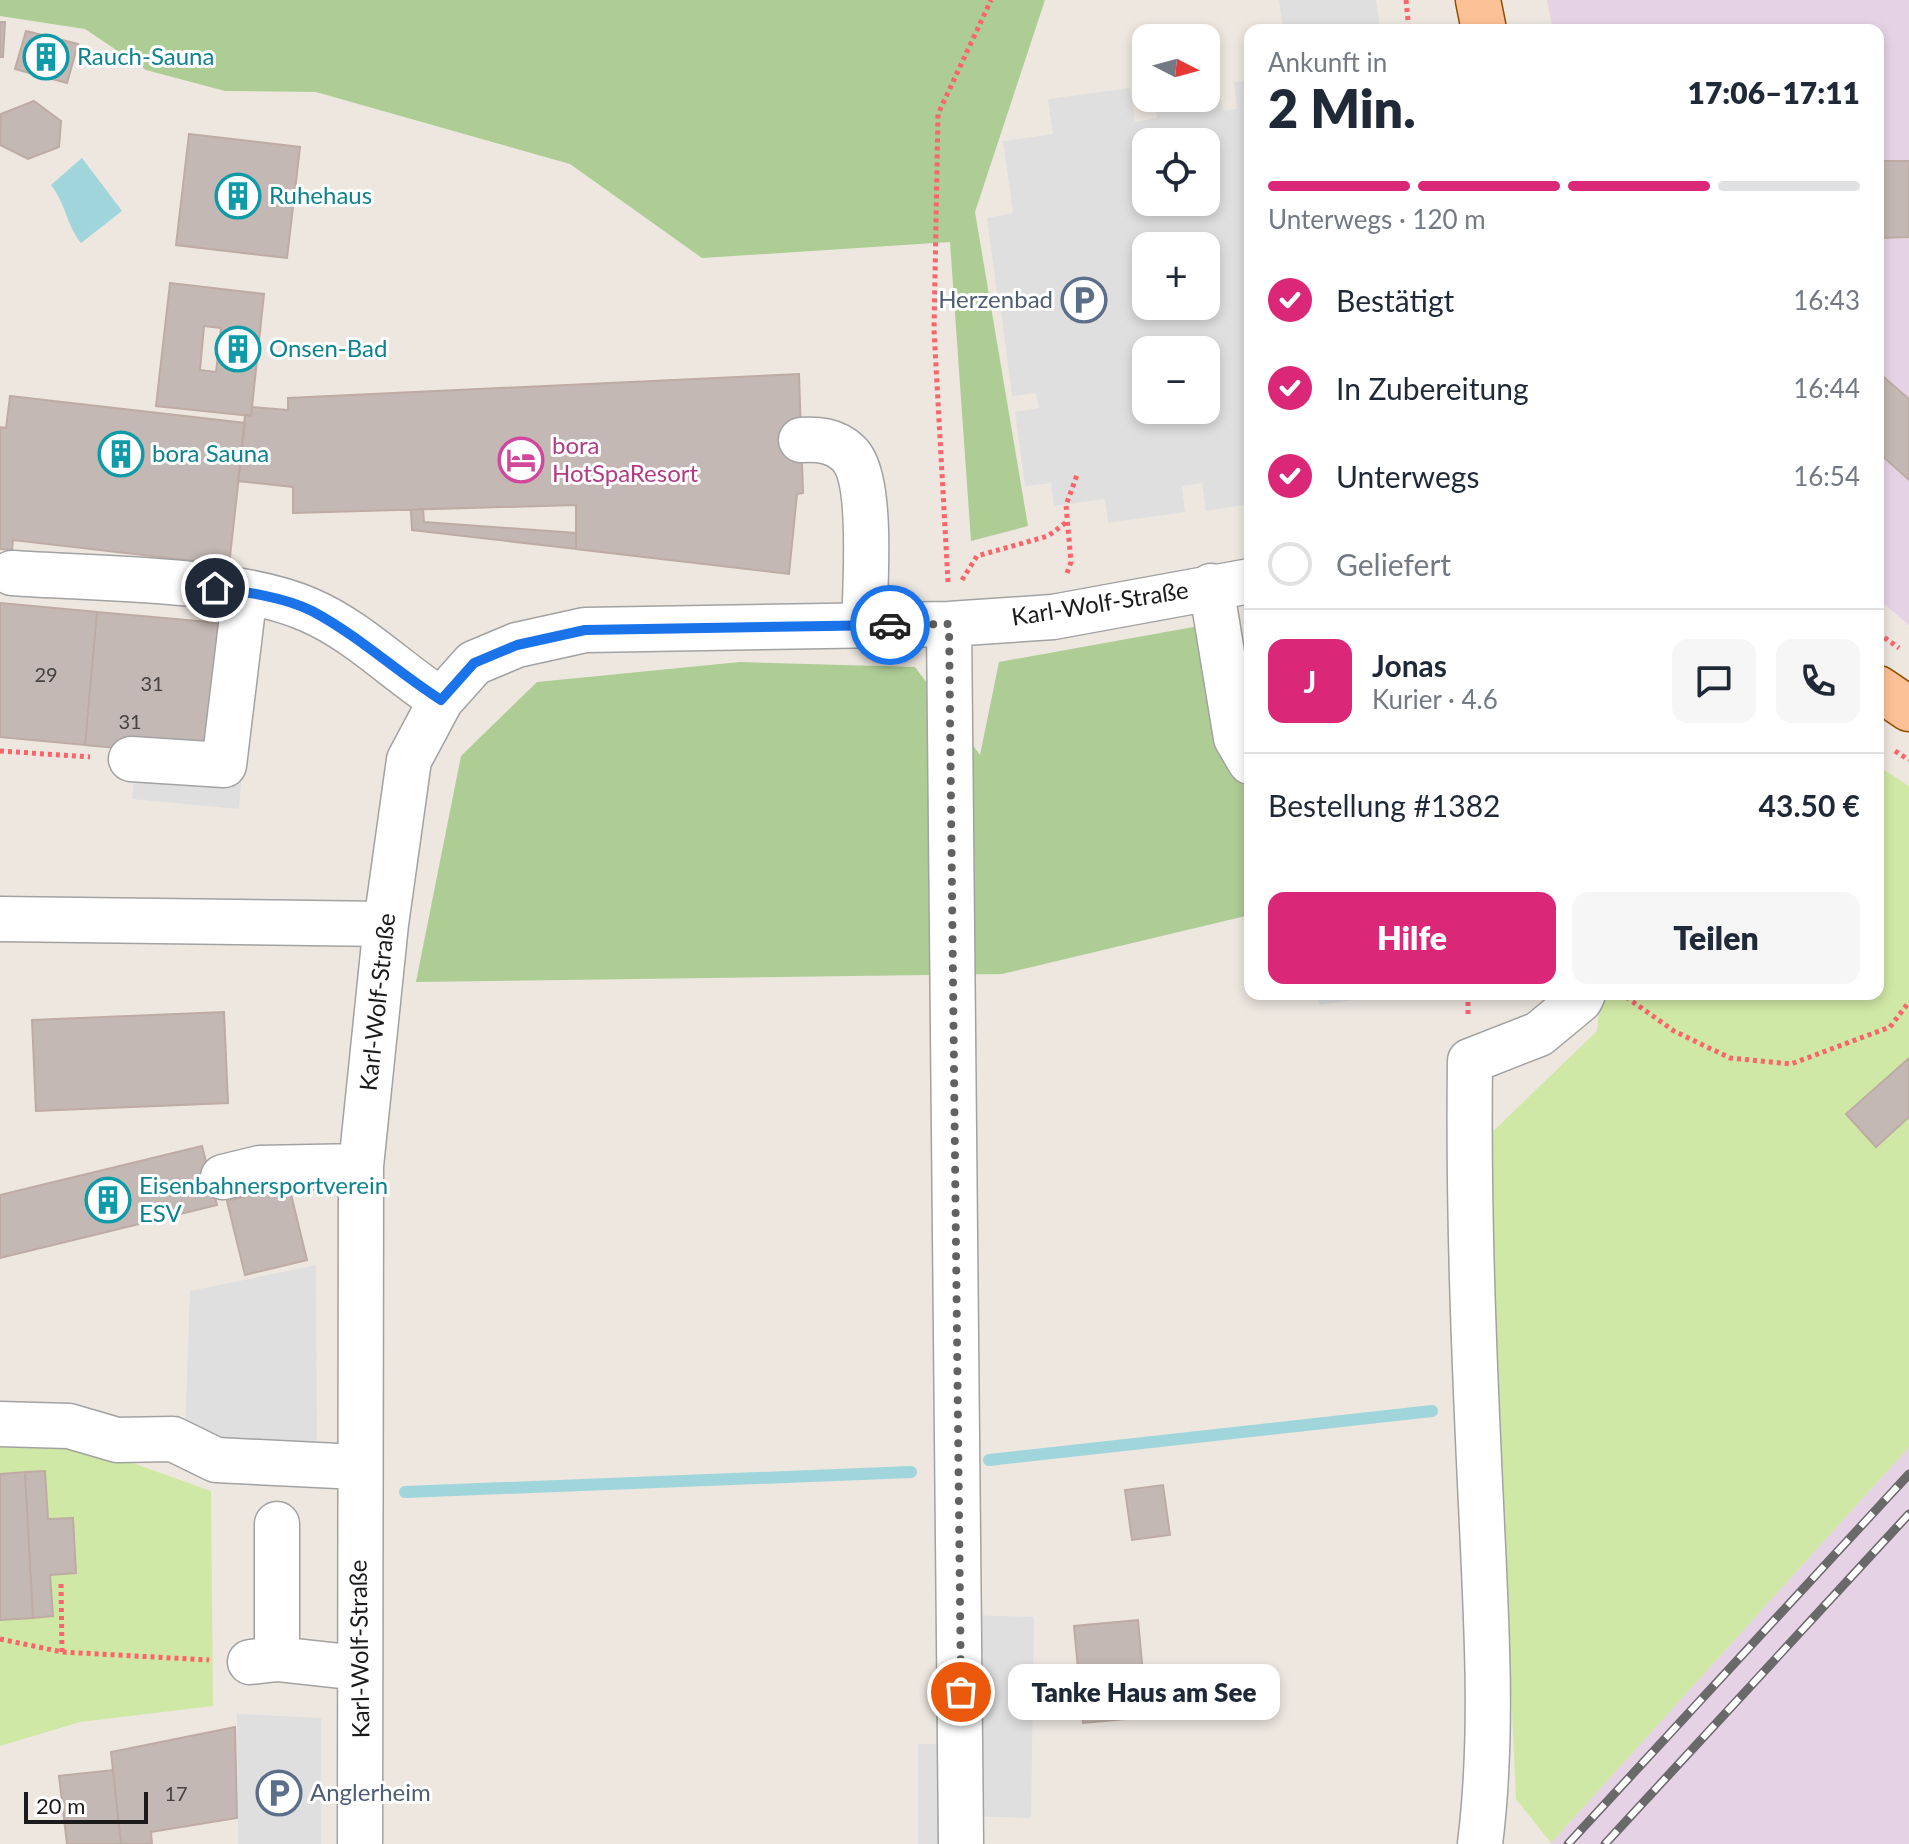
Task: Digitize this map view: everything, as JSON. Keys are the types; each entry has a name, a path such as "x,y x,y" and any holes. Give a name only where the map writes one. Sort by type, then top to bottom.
{"main road":[{"path":"1478,0 1483,24"},
{"path":"1884,692 1909,709"}],"street":[{"path":"801,440 823,438 849,453 865,489 864,626"},
{"path":"12,573 245,592 309,610 368,646 441,700"},
{"name":"Karl-Wolf-Straße","path":"360,1844 358,1467 361,1166 386,924 409,760 441,700 474,663 517,645 585,630 864,626 953,606 1053,617 1231,583"},
{"path":"1231,583 1236,738 1244,752"},
{"path":"131,759 224,765 245,592"},
{"path":"953,606 961,1844"},
{"path":"0,919 386,924"},
{"path":"1480,1844 1487,1787 1471,1615 1470,1061 1539,1034 1580,1000"},
{"path":"223,1177 260,1168 361,1166"},
{"path":"0,1424 69,1426 117,1440 173,1439 216,1460 358,1467"},
{"path":"277,1524 262,1661 359,1668"}],"path":[{"path":"953,606 948,588 934,330 938,114 991,0"},
{"path":"1406,0 1408,24"},
{"path":"1077,475 1066,505 1071,562 1065,577 1081,574"},
{"path":"953,606 977,556 1048,536 1068,521"},
{"path":"953,606 972,586"},
{"path":"1884,637 1909,656"},
{"path":"0,751 131,759"},
{"path":"1630,1000 1674,1031 1730,1058 1791,1064 1890,1027 1909,1002"},
{"path":"61,1584 62,1652"},
{"path":"0,1639 62,1652 262,1661"}],"shaded area":[{"path":"1279,0 1376,0 1379,24 1282,24"},
{"path":"1547,0 1909,0 1909,625 1884,604 1884,24 1552,24"},
{"name":"Herzenbad","path":"1244,81 1244,505 1206,511 1202,483 1182,486 1185,512 1108,523 1105,499 1054,506 1051,483 1025,486 1015,412 1039,408 1036,393 1012,396 1001,310 1023,307 1021,291 997,293 987,218 1013,213 1003,141 1053,134 1048,99 1130,88 1135,122 1157,118 1156,112 1220,112 1220,95 1223,111 1237,109 1234,82"},
{"path":"136,763 242,773 239,809 132,799"},
{"path":"1319,1000 1354,1000 1320,1005"},
{"path":"316,1265 317,1452 185,1436 190,1291"},
{"path":"1909,1447 1909,1844 1550,1844 1551,1843"},
{"path":"961,1615 1034,1617 1031,1818 962,1816 961,1844 918,1844 918,1744 961,1744"},
{"name":"Anglerheim","path":"237,1714 321,1718 321,1844 238,1844"}],"green space":[{"path":"0,0 1045,0 975,212 1028,526 971,541 950,242 702,258 570,164 316,92 225,91 146,70 85,29 0,16"},
{"path":"1199,626 1224,762 1244,777 1244,916 1002,974 416,982 461,756 537,682 740,662 915,667 980,755 999,662"},
{"path":"1884,770 1909,786 1909,1447 1551,1843 1516,1799 1486,1138 1597,1031 1600,1000 1884,1000"},
{"path":"32,1427 211,1491 213,1706 80,1722 0,1746 0,1435"}],"water":[{"path":"82,158 122,211 81,243 51,185"}],"building":[{"path":"0,22 5,22 3,57 0,57"},
{"name":"Rauch-Sauna","path":"26,31 78,44 67,83 15,69"},
{"path":"34,101 61,121 59,147 28,159 0,145 1,114"},
{"name":"Ruhehaus","path":"189,134 300,147 287,258 176,245"},
{"path":"1884,161 1909,161 1909,237 1884,238"},
{"name":"Onsen-Bad","path":"170,283 264,294 251,416 156,406","holes":["204,326 221,328 216,372 200,370"]},
{"name":"bora HotSpaResort","path":"799,374 803,493 797,494 789,574 576,549 576,505 293,513 293,487 238,481 245,415 251,416 252,407 288,410 288,398"},
{"path":"1884,377 1909,399 1909,480 1884,457"},
{"name":"bora Sauna","path":"10,396 245,423 229,565 13,540 12,550 0,549 0,427 6,428"},
{"path":"423,509 424,522 576,533 576,549 412,530 411,510"},
{"path":"0,603 97,612 85,745 0,737"},
{"path":"97,612 219,623 207,756 85,745"},
{"path":"224,1012 228,1103 36,1111 32,1020"},
{"path":"1909,1058 1909,1117 1876,1147 1846,1114"},
{"name":"Eisenbahnersportverein ESV","path":"202,1146 217,1205 0,1258 0,1195"},
{"path":"289,1186 307,1260 245,1275 227,1201"},
{"path":"45,1471 48,1519 73,1518 76,1573 50,1575 53,1616 33,1618 25,1472"},
{"path":"25,1472 33,1618 0,1620 0,1474"},
{"path":"1163,1485 1170,1535 1132,1540 1125,1490"},
{"path":"1138,1620 1147,1717 1083,1723 1074,1626"},
{"path":"235,1727 237,1818 151,1832 152,1844 121,1844 111,1752"},
{"path":"113,1770 121,1844 67,1844 59,1776"}],"waterway":[{"path":"989,1460 1432,1411"},
{"path":"405,1492 911,1472"}],"railway":[{"path":"1568,1844 1909,1474"},
{"path":"1605,1844 1909,1514"}],"way so far":[{"path":"890,625 949,624 961,1692"}],"place":[{"name":"Rauch-Sauna","path":"46,57"},
{"name":"Ruhehaus","path":"238,196"},
{"name":"Herzenbad","path":"1084,300"},
{"name":"Onsen-Bad","path":"238,349"},
{"name":"bora Sauna","path":"121,454"},
{"name":"bora HotSpaResort","path":"521,460"},
{"name":"Eisenbahnersportverein ESV","path":"108,1200"},
{"name":"Tanke Haus am See","path":"961,1692"},
{"name":"Anglerheim","path":"279,1793"}],"route":[{"path":"215,588 245,592 309,610 368,646 441,700 474,663 517,645 585,630 890,625"}]}
